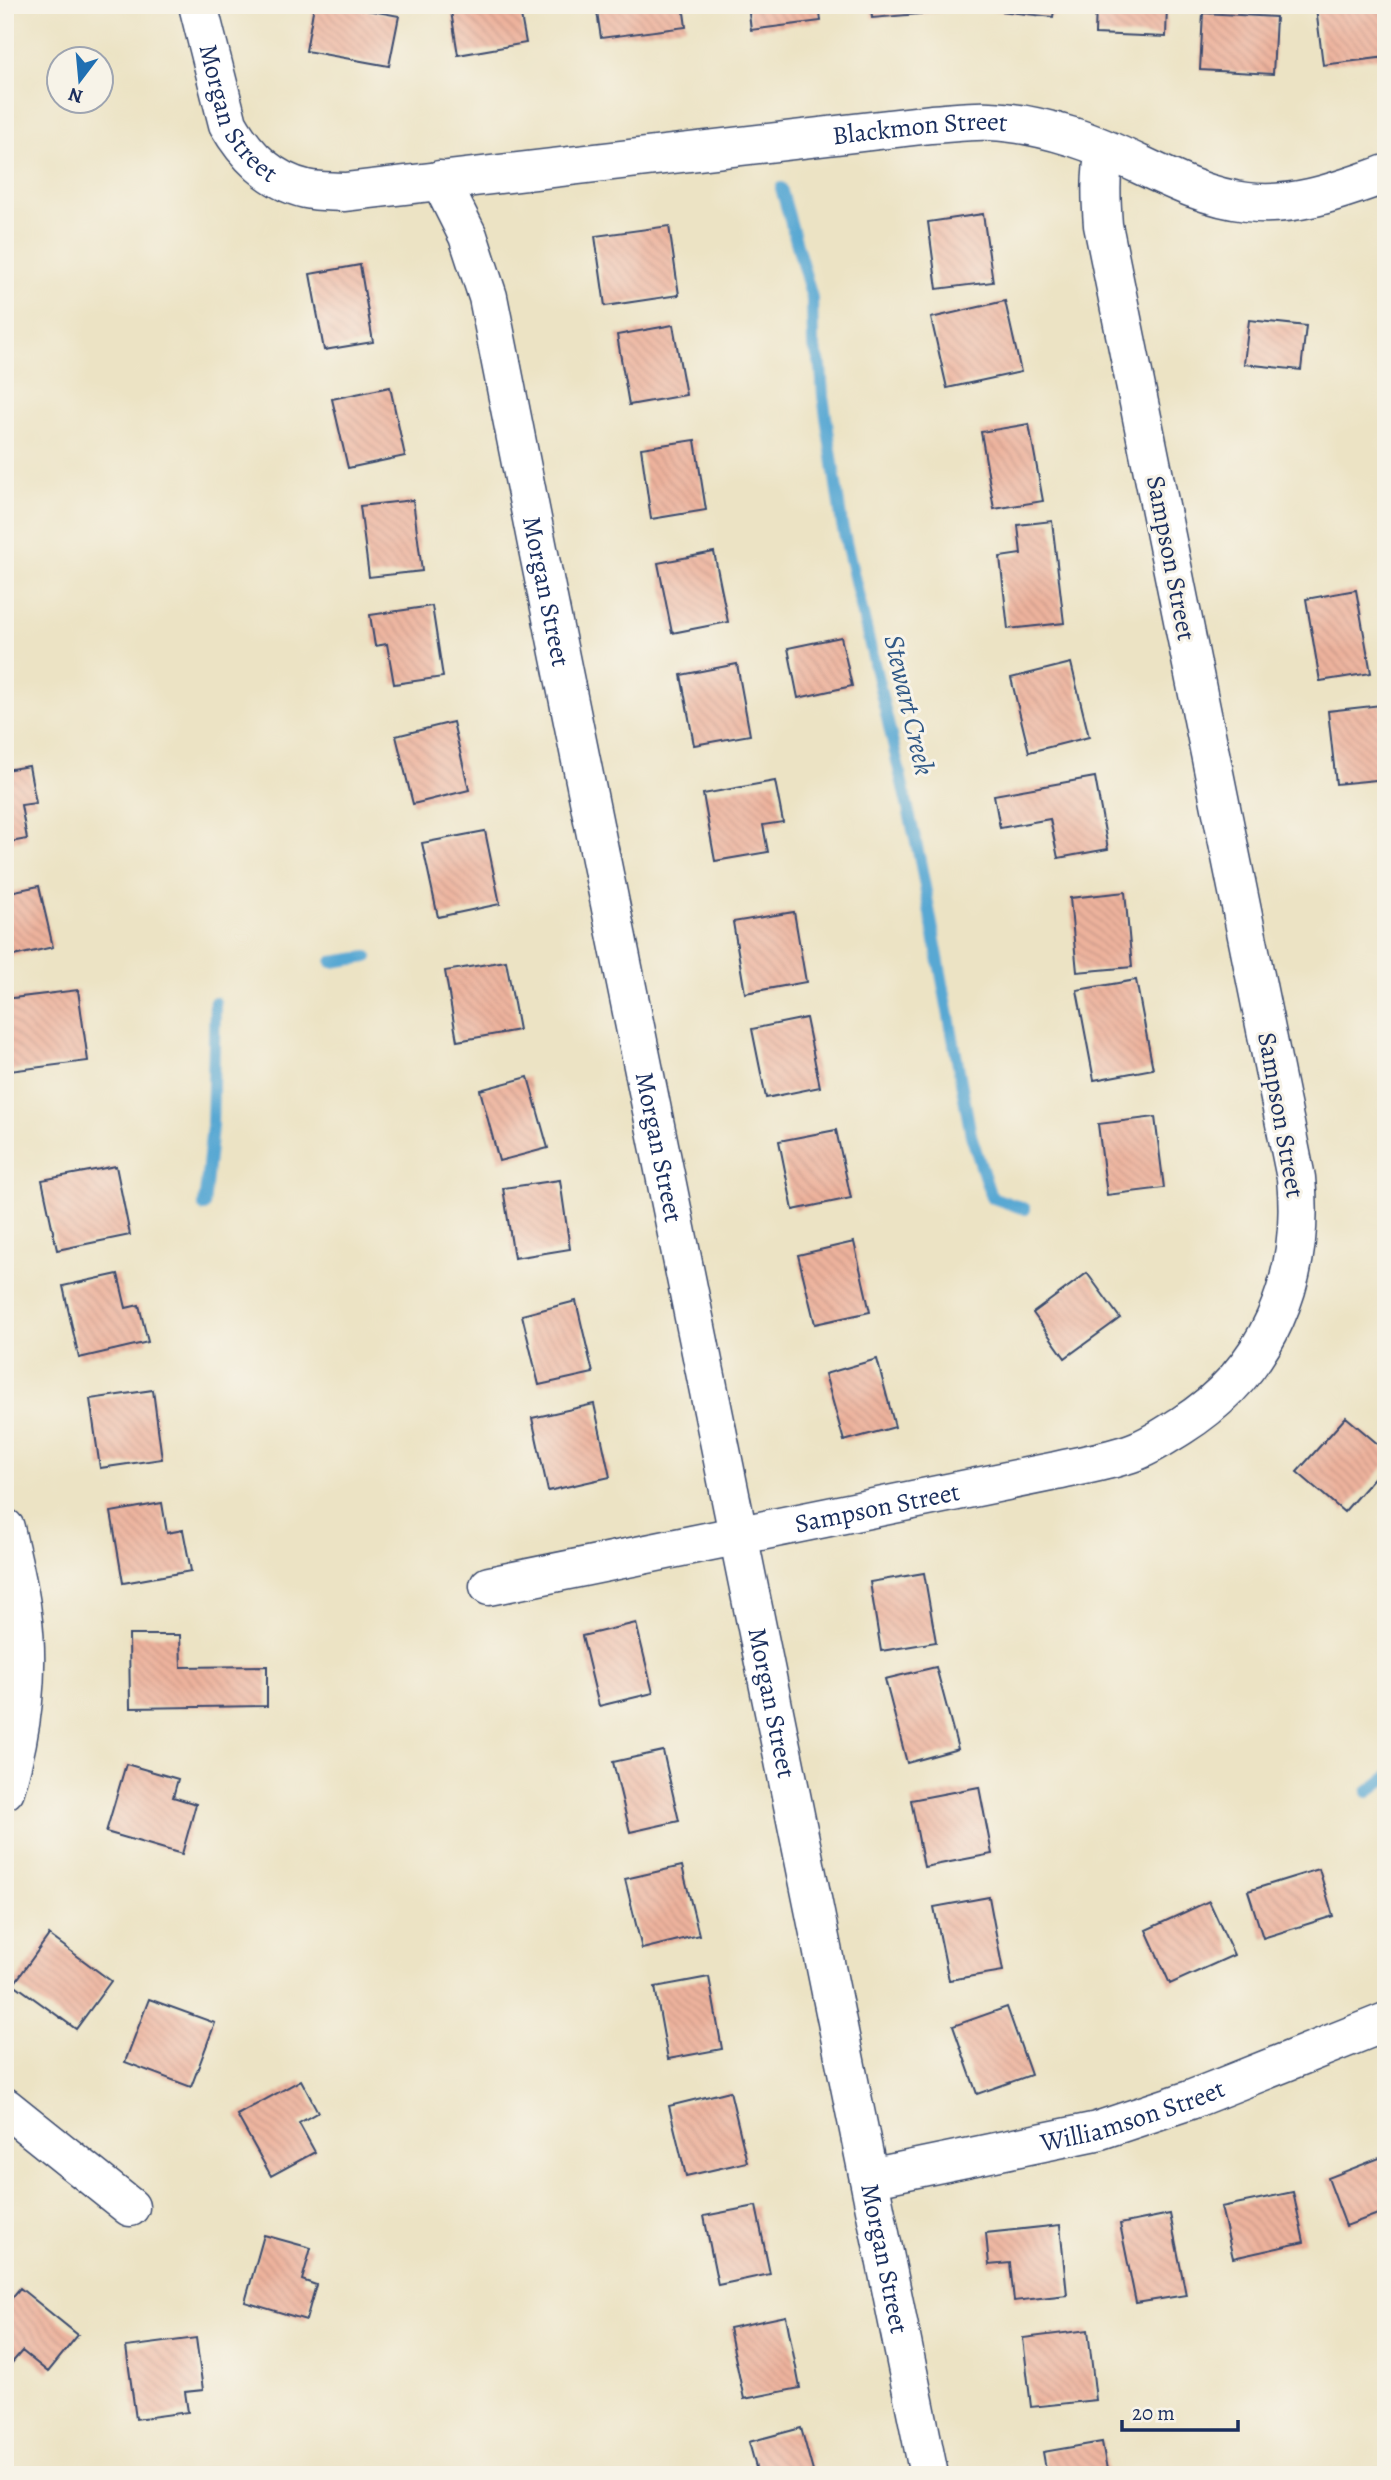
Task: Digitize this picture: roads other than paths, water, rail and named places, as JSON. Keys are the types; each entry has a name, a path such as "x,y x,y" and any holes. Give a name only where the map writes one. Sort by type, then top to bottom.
{"street":[{"name":"Morgan Street","path":"198,5 228,124 237,140 261,166 292,185 309,190 345,192 440,180 468,236 488,297 929,2475"},
{"name":"Blackmon Street","path":"440,180 932,124 989,121 1018,124 1074,137 1213,195 1248,202 1298,201 1323,196 1386,174"},
{"name":"Sampson Street","path":"489,1586 1133,1453 1203,1412 1244,1372 1271,1327 1289,1284 1294,1258 1298,1205 1296,1178 1103,225 1100,181 1105,150"},
{"path":"5,1528 22,1612 25,1647 21,1717 5,1790"},
{"name":"Williamson Street","path":"869,2178 1097,2131 1190,2100 1386,2021"},
{"path":"5,2107 130,2207"}],"waterway":[{"name":"Stewart Creek","path":"781,188 812,298 813,344 821,367 842,525 920,860 971,1135 991,1197 1025,1209"},
{"path":"332,962 367,957"},
{"path":"204,1206 212,1126 215,1002"},
{"path":"1368,1792 1386,1778"}]}
